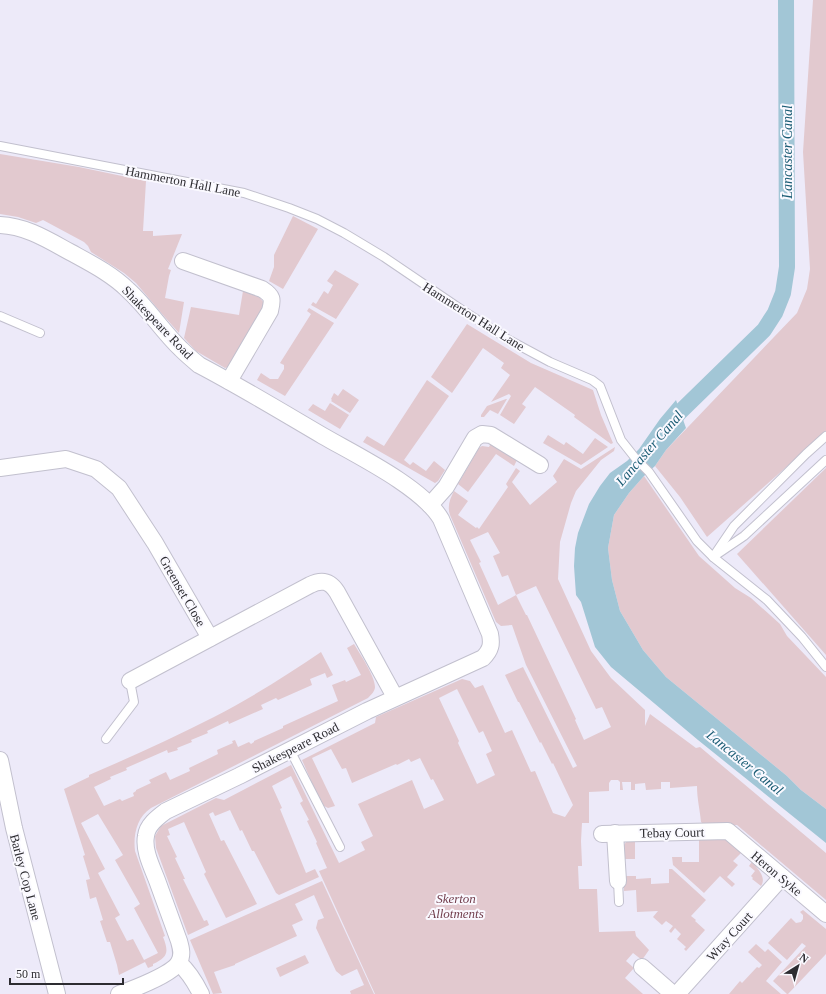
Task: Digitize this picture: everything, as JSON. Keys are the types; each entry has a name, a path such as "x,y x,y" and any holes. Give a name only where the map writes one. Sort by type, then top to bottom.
{"street":[{"name":"Shakespeare Road","path":"0,225 11,225 31,232 81,258 107,274 133,294 180,349 199,365 387,473 414,491 436,511 441,519 488,629 492,643 489,651 483,658 395,697 160,815 149,828 145,843 179,941 181,951 179,963"},
{"path":"183,261 262,289 269,293 273,301 270,311 229,381"},
{"path":"430,505 446,487 474,438 482,434 491,435 540,465"},
{"name":"Greenset Close","path":"0,468 66,459 96,469 119,488 155,543 210,638 316,582 332,584 395,697"},
{"path":"130,682 210,638"},
{"name":"Barley Cop Lane","path":"0,760 14,828 57,994"},
{"name":"Tebay Court","path":"618,882 609,833 728,831"},
{"name":"Heron Syke","path":"728,831 826,914"},
{"name":"Wray Court","path":"677,994 782,877"},
{"path":"119,994 167,973 179,963 187,970 201,994"},
{"path":"642,967 673,994"}],"lane":[{"name":"Hammerton Hall Lane","path":"0,146 244,193 317,219 384,257 509,340 550,362 592,380 600,386 621,440 636,459 649,472 697,541 712,557 767,600 802,637 826,667"},
{"path":"0,316 40,333"},
{"path":"712,557 734,526 826,436"},
{"path":"712,557 744,536 826,460"},
{"path":"106,739 134,702 130,682"},
{"path":"290,750 340,847"},
{"path":"618,882 619,902"}],"green space":[{"path":"813,0 826,0 826,432 707,537 680,497 655,466 666,450 797,313 807,289 810,269 803,152"},
{"path":"0,154 79,167 146,181 143,231 153,231 153,236 182,234 168,269 171,270 165,298 184,302 179,333 136,283 124,273 91,252 84,242 43,220 36,223 18,217 0,214"},
{"path":"293,216 318,229 283,289 269,281 274,267 274,255"},
{"path":"335,270 359,284 336,319 311,305 313,302 316,304 324,291 328,294 333,285 327,281"},
{"path":"243,291 259,297 265,304 228,367 225,368 196,351 184,338 191,307 239,315"},
{"path":"309,308 334,323 285,396 257,380 261,373 270,379 278,379 284,369 284,365 280,363 311,314 307,311"},
{"path":"467,324 531,363 593,390 601,415 613,443 611,444 574,417 575,415 535,387 522,404 526,407 514,424 500,415 511,396 509,394 491,402 510,375 501,368 504,363 483,348 452,393 431,377"},
{"path":"427,380 449,396 404,460 410,465 413,462 426,471 434,461 445,470 435,483 363,442 367,436 384,446"},
{"path":"343,389 359,400 350,413 331,401 334,393 338,396"},
{"path":"506,399 498,414 490,410 484,417 481,417 487,406"},
{"path":"330,403 349,415 340,429 308,410 313,404 325,411"},
{"path":"548,435 564,445 566,442 583,454 595,438 608,447 581,465 543,443"},
{"path":"491,443 517,460 514,466 496,454 468,492 458,484 479,448 482,446 489,447"},
{"name":"Skerton Allotments","path":"615,447 614,451 601,460 576,491 560,542 558,579 591,651 611,678 645,710 645,726 650,714 696,748 700,747 826,853 826,900 737,825 706,827 701,822 697,786 670,788 670,782 661,782 661,789 646,790 645,783 635,784 635,790 631,790 631,782 622,782 623,790 620,790 620,782 618,780 611,780 609,783 609,791 589,792 589,823 582,823 582,866 578,866 579,889 597,889 599,932 635,931 636,936 649,950 642,960 633,953 626,961 634,968 625,978 643,994 375,994 319,871 327,868 307,821 309,820 300,803 303,801 291,776 272,786 282,808 280,809 306,873 315,869 319,877 279,895 276,893 254,851 252,851 242,830 240,831 230,810 215,816 213,812 209,814 221,841 224,840 257,904 226,918 204,874 206,872 184,822 168,829 170,835 167,836 177,857 175,858 185,879 183,879 204,921 207,920 209,925 188,935 156,848 155,836 161,826 216,798 224,800 291,765 339,863 365,850 361,842 373,836 358,804 412,780 424,809 444,800 433,779 431,780 420,758 411,762 409,759 352,783 346,768 342,769 331,749 312,758 335,806 328,808 320,801 302,760 375,723 376,717 462,679 470,681 475,688 483,685 505,733 512,730 531,772 535,771 553,813 565,817 573,805 553,763 552,764 541,742 540,743 505,675 523,667 573,768 577,766 526,665 512,625 501,626 496,622 450,515 449,506 454,491 468,501 458,515 479,529 508,487 506,484 516,468 520,471 512,482 530,505 557,482 553,476 564,459 581,469","holes":["488,532 500,553 493,556 502,577 508,575 516,595 498,605 479,563 481,562 470,540","536,586 596,709 602,707 611,727 584,740 575,720 576,719 516,595","457,689 479,733 483,731 492,751 486,754 495,775 477,784 439,698"]},
{"path":"826,468 826,655 737,554"},
{"path":"644,476 699,556 735,588 751,598 780,624 787,636 826,677 826,809 801,790 787,776 666,677 643,650 620,611 612,580 608,548 614,515 629,493"},
{"path":"354,644 373,677 375,688 373,693 368,698 151,808 142,816 135,833 135,851 165,936 163,937 166,947 166,954 162,959 153,964 153,966 148,968 145,962 119,975 110,942 107,942 100,921 103,920 96,897 90,899 86,880 90,879 83,856 85,855 64,789 89,777 89,775 168,740 228,710 269,686 321,652 333,675 327,678 325,673 310,679 312,685 278,700 276,698 261,705 263,709 229,724 228,721 207,731 208,733 177,748 178,750 168,753 167,750 126,768 127,770 110,777 111,779 94,787 104,806 120,799 122,801 134,796 133,793 136,790 151,783 149,780 166,772 170,780 190,771 189,768 218,754 217,750 233,743 232,741 235,740 238,747 249,742 251,744 254,741 283,728 283,726 338,701 332,685 345,680 346,682 361,675 347,648","holes":["98,814 123,855 115,860 140,904 134,908 158,953 144,960 133,939 127,941 115,918 120,915 98,873 105,869 81,823"]},
{"path":"699,838 728,839 735,842 757,862 755,865 763,878 761,886 752,879 753,878 751,876 755,871 749,866 753,860 743,851 733,861 738,865 727,877 735,884 732,887 720,876 704,893 673,865 672,857 682,857 682,862 699,862"},
{"path":"627,841 635,841 635,859 623,859 623,846"},
{"path":"669,869 672,869 706,900 691,916 705,930 686,951 684,949 686,947 677,939 681,934 675,928 671,933 669,931 673,926 666,921 662,925 653,917 658,911 637,912 636,890 624,891 624,876 636,876 636,879 651,878 651,884 669,883"},
{"path":"322,881 374,994 351,994 350,991 364,985 357,969 342,976 336,971 316,928 318,920 324,918 314,895 295,904 303,920 292,925 297,936 235,965 214,972 222,993 213,994 190,940"},
{"path":"803,910 826,929 826,954 787,994 773,981 806,946 802,943 787,960 768,943 791,918 796,923 801,922 803,915 800,912"},
{"path":"756,944 765,952 768,949 782,962 766,981 781,994 729,994 740,981 742,983 757,967 759,968 762,965 748,952"},
{"path":"305,955 309,963 280,977 276,968"}],"water":[{"path":"676,400 686,428 666,450 655,466 629,493 614,515 608,548 612,580 620,611 643,650 666,677 787,776 801,790 826,809 826,843 698,740 611,667 595,647 581,602 576,595 574,566 575,548 578,533 589,504 610,473 627,461 639,449 660,419"}],"waterway":[{"name":"Lancaster Canal","path":"666,429 680,412 764,330 775,313 783,293 787,267 786,0"}]}
